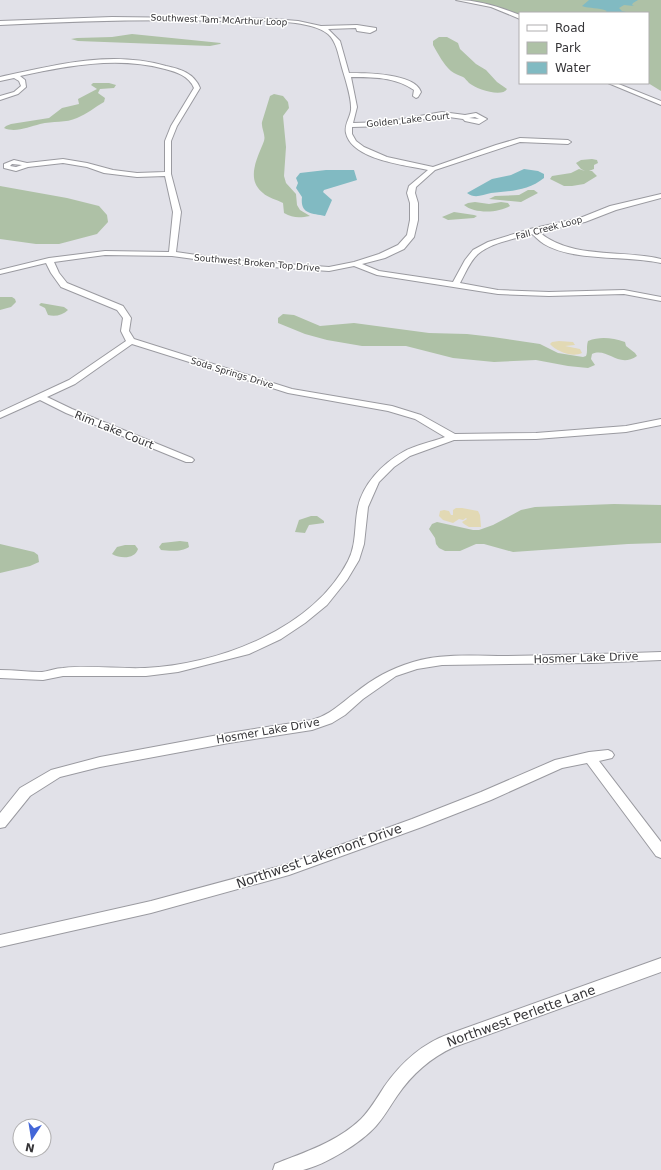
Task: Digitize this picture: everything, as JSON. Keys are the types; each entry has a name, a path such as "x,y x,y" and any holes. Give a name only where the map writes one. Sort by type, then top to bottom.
{"street":[{"path":"459,0 497,8 519,17"},
{"name":"Southwest Tam McArthur Loop","path":"0,23 86,19 183,18 282,21 322,28 344,26 359,27"},
{"path":"322,28 335,38 346,75 354,108 349,134 354,143 364,151 375,156 433,169"},
{"path":"0,79 65,64 120,60 147,62 184,73 194,81 197,88 174,126 168,141 168,174 177,212 172,254"},
{"path":"346,75 379,76 400,80 417,89 418,92 416,96"},
{"path":"0,98 16,93 24,86 22,80 15,76"},
{"path":"614,84 661,103"},
{"name":"Golden Lake Court","path":"350,125 386,124 442,114 466,117"},
{"name":"Southwest Broken Top Drive","path":"0,272 50,260 105,253 172,254 231,262 330,269 356,264 382,256 401,247 410,235 414,220 414,203 412,193 413,186 433,169 498,146 520,140 568,142"},
{"path":"26,164 42,163 137,175 168,174"},
{"name":"Fall Creek Loop","path":"455,285 465,267 476,252 491,244 582,220 613,208 661,196"},
{"path":"533,232 546,242 562,249 576,252 645,257 661,261"},
{"path":"0,415 72,382 131,341 126,337 124,332 127,318 120,308 64,285 55,273 50,260"},
{"path":"356,264 377,273 498,292 549,294 624,292 661,299"},
{"name":"Soda Springs Drive","path":"131,341 291,391 389,408 418,417 453,438"},
{"name":"Rim Lake Court","path":"40,397 69,411 189,460"},
{"path":"0,674 43,676 63,672 146,672 178,668 245,651 277,636 301,620 323,602 343,577 354,560 360,544 363,507 375,481 391,465 407,454 453,438 536,436 626,429 661,422"},
{"name":"Hosmer Lake Drive","path":"0,822 25,792 56,773 100,762 229,738 312,725 328,720 341,712 359,696 392,673 416,665 442,661 592,659 661,656"},
{"name":"Northwest Lakemont Drive","path":"0,941 151,907 289,869 486,796 560,763 608,755"},
{"path":"589,757 661,852"},
{"name":"Northwest Perlette Lane","path":"281,1170 330,1150 349,1139 363,1128 378,1112 392,1090 407,1071 425,1054 449,1040 661,966"}],"green space":[{"path":"464,0 661,0 661,91 649,84 649,12 519,12 519,14"},
{"path":"132,34 221,43 210,46 78,41 71,39 112,37"},
{"path":"439,37 447,37 458,43 460,49 507,89 500,93 483,90 469,83 464,77 448,69 433,45 433,41"},
{"path":"93,83 109,83 116,85 114,88 100,89 98,93 105,98 104,102 81,116 73,120 45,123 17,130 4,128 11,124 49,118 62,108 79,104 78,99 97,89 91,85"},
{"path":"274,94 283,96 288,102 289,108 283,116 286,147 284,176 286,183 296,194 297,205 300,210 310,216 296,217 284,213 283,203 265,195 255,181 254,168 264,141 262,122 270,96"},
{"path":"581,160 597,160 598,163 594,165 594,169 589,171 592,171 597,176 584,184 564,186 550,179 552,176 571,173 579,169 585,171 576,163"},
{"path":"0,186 67,198 99,206 107,215 108,222 97,234 59,244 36,244 0,239"},
{"path":"528,190 534,190 538,193 521,202 489,199 495,196 519,195"},
{"path":"475,202 489,204 501,202 508,203 510,206 487,212 474,210 464,205"},
{"path":"454,212 477,216 474,218 448,220 442,217"},
{"path":"0,297 12,297 16,302 11,307 0,310"},
{"path":"41,303 64,307 68,310 59,315 48,315 45,308 39,305"},
{"path":"283,314 294,315 320,326 354,323 429,333 467,334 493,337 540,344 558,353 583,357 587,354 588,341 597,338 611,339 625,342 626,346 637,356 624,360 603,353 592,354 591,359 595,365 588,368 536,360 494,362 453,358 406,346 362,346 327,340 305,334 278,323 278,318"},
{"path":"614,504 661,505 661,543 513,552 484,544 476,544 460,551 445,551 439,548 436,544 435,538 429,529 432,524 437,522 479,530 493,525 521,510 535,507"},
{"path":"311,516 317,516 324,521 324,523 309,525 305,533 295,532 299,520"},
{"path":"180,541 188,542 189,547 183,550 172,551 161,550 159,547 162,543"},
{"path":"0,544 34,552 38,555 39,562 30,566 0,573"},
{"path":"135,545 138,549 134,555 127,557 119,557 112,554 117,547"}],"sand":[{"path":"552,342 573,342 575,345 565,346 580,349 582,353 574,355 564,353 550,344"},
{"path":"456,508 478,511 480,515 481,527 469,527 464,524 462,522 467,519 466,518 463,520 459,519 453,523 443,520 439,516 440,511 444,510 449,511 451,515 453,515 453,510"}],"water":[{"path":"589,0 638,0 633,3 632,5 634,6 624,5 619,8 626,12 606,12 607,11 582,6"},
{"path":"524,169 538,171 544,174 544,178 532,186 519,190 479,196 473,196 467,193 492,179 511,175"},
{"path":"326,170 354,170 357,180 324,190 323,192 332,200 325,216 305,210 302,203 302,197 296,188 298,183 296,178 300,173"}]}
